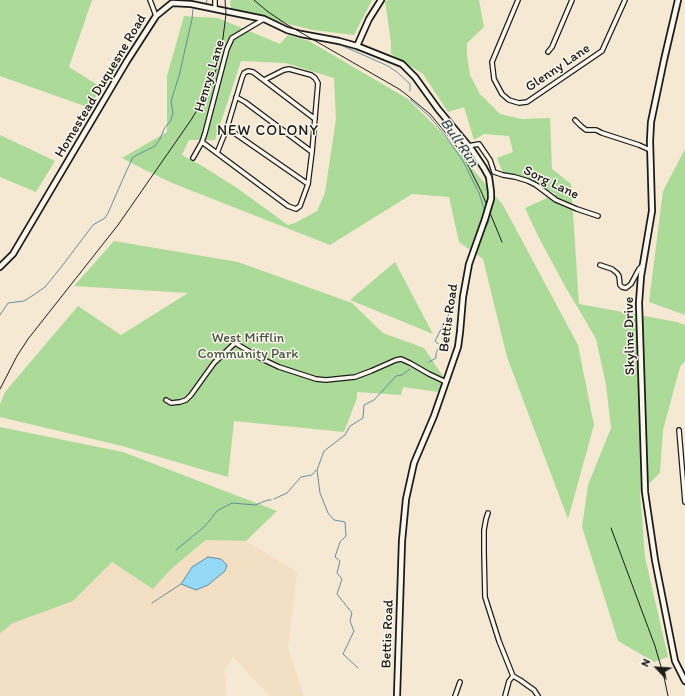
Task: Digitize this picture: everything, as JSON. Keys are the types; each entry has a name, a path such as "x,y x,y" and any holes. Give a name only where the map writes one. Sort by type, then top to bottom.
{"street":[{"path":"150,0 156,16"},
{"path":"214,8 215,0"},
{"path":"357,46 381,0"},
{"name":"Glenny Lane","path":"518,0 492,62 494,79 502,94 509,100 519,103 527,102 602,51 625,0"},
{"path":"548,52 552,47 572,0"},
{"name":"Skyline Drive","path":"678,0 651,122 650,150 652,211 641,276 639,303 645,492 655,560 675,661 682,672 685,681"},
{"name":"Homestead Duquesne Road","path":"0,268 13,254 127,61 156,16 173,2 214,8 264,19 287,30 357,46"},
{"name":"Henrys Lane","path":"193,158 205,133 227,49 232,38 264,19"},
{"name":"Bettis Road","path":"357,46 402,64 410,71 484,168 489,177 491,192 491,198 485,219 469,264 463,297 458,347 431,425 414,463 406,499 402,541 397,696"},
{"path":"202,142 288,206 296,209 300,206 308,184 318,82 315,78 306,74 288,69 264,80"},
{"path":"217,153 227,128 242,78 244,73 248,71 253,72 315,119"},
{"path":"236,97 245,102 312,152"},
{"path":"575,120 586,130 596,130 650,150"},
{"path":"227,128 308,184"},
{"name":"Sorg Lane","path":"468,146 479,144 490,160 494,172 528,181 556,200 598,216"},
{"path":"600,265 617,272 620,285 626,288 631,284 639,269 643,265"},
{"path":"166,400 171,403 180,402 191,396 214,363 235,343 279,367 316,379 326,380 355,377 401,359 446,382"},
{"path":"679,430 685,502"},
{"path":"488,513 484,537 485,597 499,641 513,676 534,690 538,696"},
{"path":"505,696 509,681 513,676"},
{"path":"455,696 460,682"}],"shaded area":[{"path":"207,540 246,541 297,572 288,648 304,696 270,696 233,657 224,670 227,696 0,696 0,633 13,623 73,601 112,562 153,589 170,570"}],"green space":[{"path":"0,0 92,0 69,67 101,87 90,108 0,76"},
{"path":"372,0 354,35 313,30 231,10 230,1"},
{"path":"479,0 484,27 467,43 467,56 470,75 480,94 500,114 522,119 550,118 552,169 571,184 579,304 677,322 685,325 685,361 680,367 663,430 660,473 640,492 645,557 668,657 654,662 618,641 582,527 588,485 611,428 606,385 596,339 566,288 538,236 525,208 556,194 541,186 503,173 497,158 513,152 509,136 484,134 474,140 464,107 448,112 423,74 391,54 391,42 385,1"},
{"path":"184,16 218,18 280,44 288,35 309,41 408,99 443,134 503,205 578,345 594,425 568,519 507,357 483,259 459,242 449,197 412,194 330,245 172,183 122,158 167,132 167,76","holes":["241,61 285,63 334,78 336,119 325,193 317,211 295,223 288,225 237,188 182,155 189,140 215,140"]},
{"path":"0,135 55,161 36,192 0,177"},
{"path":"685,149 685,315 649,302 663,191"},
{"name":"West Mifflin Community Park","path":"114,241 238,262 352,303 383,333 424,348 445,379 439,392 403,387 401,395 357,392 357,398 344,432 234,421 228,477 122,446 0,417 0,404 5,392 78,306 121,335 188,293 74,286"},
{"path":"395,262 433,334 350,300"},
{"path":"0,427 123,452 277,511 246,541 206,540 170,570 153,589 112,562 73,601 13,623 0,633"}],"water":[{"path":"208,557 221,559 227,565 225,571 208,585 196,590 181,584 192,567"}],"waterway":[{"name":"Bull Run","path":"207,0 207,6"},
{"path":"0,315 8,303 24,301 45,287 93,225 105,218 133,157 155,146 160,139 164,129 171,120 173,113 171,101 179,76 193,9"},
{"name":"Bull Run","path":"336,44 388,66 410,84 410,91"},
{"name":"Bull Run","path":"411,99 429,116 445,135 463,161 479,193 485,212"},
{"name":"Bull Run","path":"486,227 489,221 488,219"},
{"name":"Bull Run","path":"429,362 436,358 436,353 440,345 435,341 452,308"},
{"name":"Bull Run","path":"358,668 343,654 354,631 350,621 352,613 337,594 342,579 337,573 340,561 335,557 340,542 346,536 345,522 334,520 328,513 320,493 317,470 324,451 345,435 350,426 363,418 364,405 374,400 396,376 402,375 410,369"},
{"path":"274,499 287,493 301,477 312,475 316,470"},
{"path":"176,550 205,526 217,511 232,503 255,505 271,500"},
{"path":"152,603 181,584"}],"railway":[{"path":"0,389 17,356 28,339 118,225 202,102 213,79 219,60 226,14 225,0"},
{"path":"254,0 286,24 399,89 430,114 460,151 467,163 481,191 502,242"},
{"path":"611,528 655,646 668,696"}],"district":[{"name":"NEW COLONY","path":"268,131"}]}
